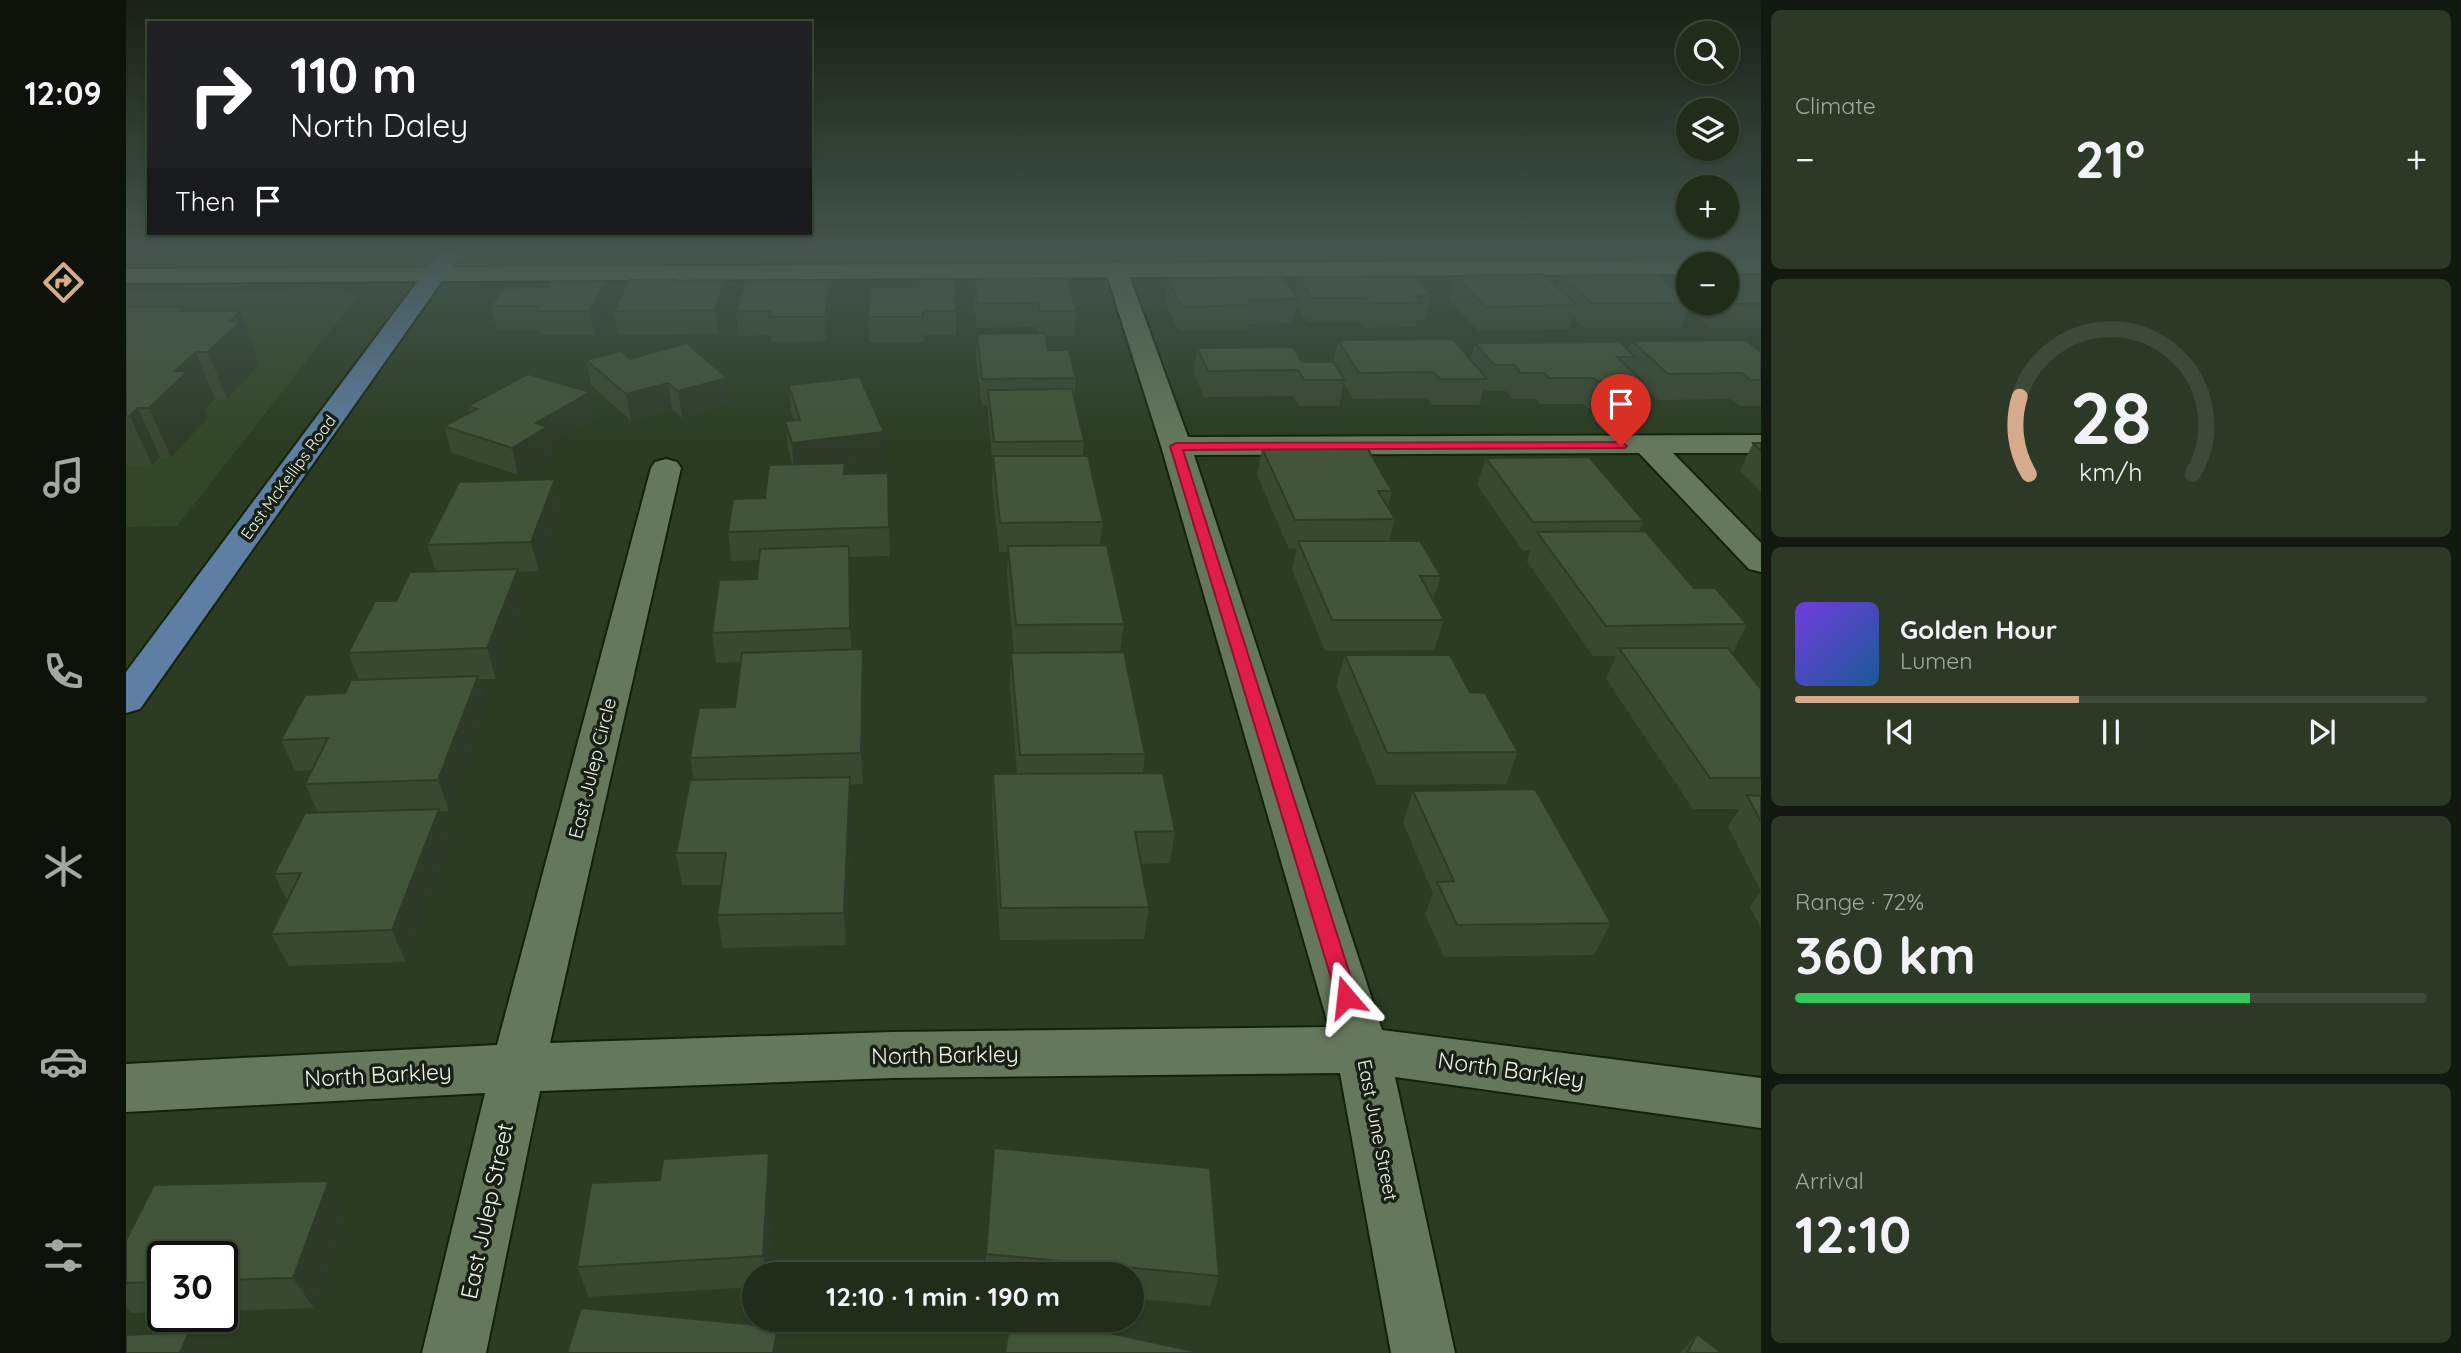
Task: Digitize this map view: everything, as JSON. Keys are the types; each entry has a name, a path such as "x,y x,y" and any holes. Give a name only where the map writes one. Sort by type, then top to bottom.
{"main road":[{"name":"East McKellips Road","path":"126,700 405,317"}],"street":[{"name":"East June Street","path":"1132,317 1176,446 1362,1050 1423,1353"},
{"path":"1176,446 1761,444"},
{"path":"1649,446 1761,562"},
{"name":"East Julep Circle","path":"518,1068 666,468"},
{"name":"North Barkley","path":"126,1088 518,1068 892,1055 1362,1050 1761,1103"},
{"name":"East Julep Street","path":"454,1353 518,1068"}],"shaded area":[{"path":"126,317 341,317 177,526 126,527"}],"building":[{"path":"126,317 234,317 230,321 241,321 208,352 196,352 175,371 188,371 149,408 138,408 130,416 126,416"},
{"path":"1045,333 1048,350 1069,350 1076,378 982,379 977,334"},
{"path":"1453,339 1487,379 1440,379 1434,372 1359,373 1338,340"},
{"path":"1746,340 1761,352 1761,380 1750,380 1742,373 1668,374 1632,341"},
{"path":"1620,342 1635,357 1617,357 1642,381 1598,382 1594,378 1549,378 1544,373 1521,373 1514,365 1494,365 1475,343"},
{"path":"687,343 727,378 678,391 668,383 626,394 586,360 621,351 630,359"},
{"path":"1293,347 1302,362 1333,362 1345,380 1304,380 1298,370 1208,371 1197,348"},
{"path":"528,374 590,392 536,423 547,427 512,448 444,426 477,409 468,406"},
{"path":"860,377 884,432 792,443 785,421 800,420 789,385"},
{"path":"1072,389 1084,441 994,442 988,390"},
{"path":"1753,443 1761,443 1761,451"},
{"path":"1366,446 1392,491 1378,491 1395,519 1295,520 1262,448"},
{"path":"993,456 1088,456 1103,522 1000,523"},
{"path":"1589,457 1644,521 1533,522 1486,458"},
{"path":"845,463 844,474 888,473 889,527 728,532 733,499 765,498 769,465"},
{"path":"555,479 531,542 427,545 459,482"},
{"path":"1645,531 1694,588 1715,588 1747,624 1606,626 1537,532"},
{"path":"1298,541 1420,541 1441,576 1420,576 1444,620 1332,620"},
{"path":"1107,545 1124,624 1016,625 1008,546"},
{"path":"849,546 850,628 712,633 719,580 757,579 760,549"},
{"path":"518,569 487,648 348,653 375,601 396,601 410,572"},
{"path":"1619,648 1728,648 1761,689 1761,778 1710,778"},
{"path":"863,649 861,753 690,758 699,708 735,707 742,653"},
{"path":"1124,652 1145,754 1020,755 1011,653"},
{"path":"1345,655 1450,655 1470,692 1485,693 1518,752 1387,753"},
{"path":"478,676 438,780 305,784 328,738 281,740 305,695 345,693 351,680"},
{"path":"1163,773 1175,831 1135,832 1149,907 1001,908 993,774"},
{"path":"850,777 844,913 717,915 726,853 676,853 690,780"},
{"path":"1535,789 1611,923 1457,925 1437,882 1454,881 1413,791"},
{"path":"1747,795 1761,796 1761,822"},
{"path":"439,809 392,930 271,934 301,873 274,874 305,813"},
{"path":"994,1148 1210,1168 1219,1276 1144,1269 1144,1262 1071,1262 986,1254"},
{"path":"769,1153 763,1256 577,1267 591,1183 660,1180 663,1159"},
{"path":"329,1181 293,1278 238,1280 238,1241 147,1241 147,1282 126,1283 126,1240 154,1185"},
{"path":"581,1308 742,1324 742,1332 777,1332 773,1353 567,1353"},
{"path":"189,1332 180,1353 126,1353 126,1335"},
{"path":"1008,1332 1105,1332 1202,1353 1005,1353"},
{"path":"1697,1334 1722,1353 1687,1353"}],"route":[{"path":"1346,997 1176,446 1621,446"}]}
